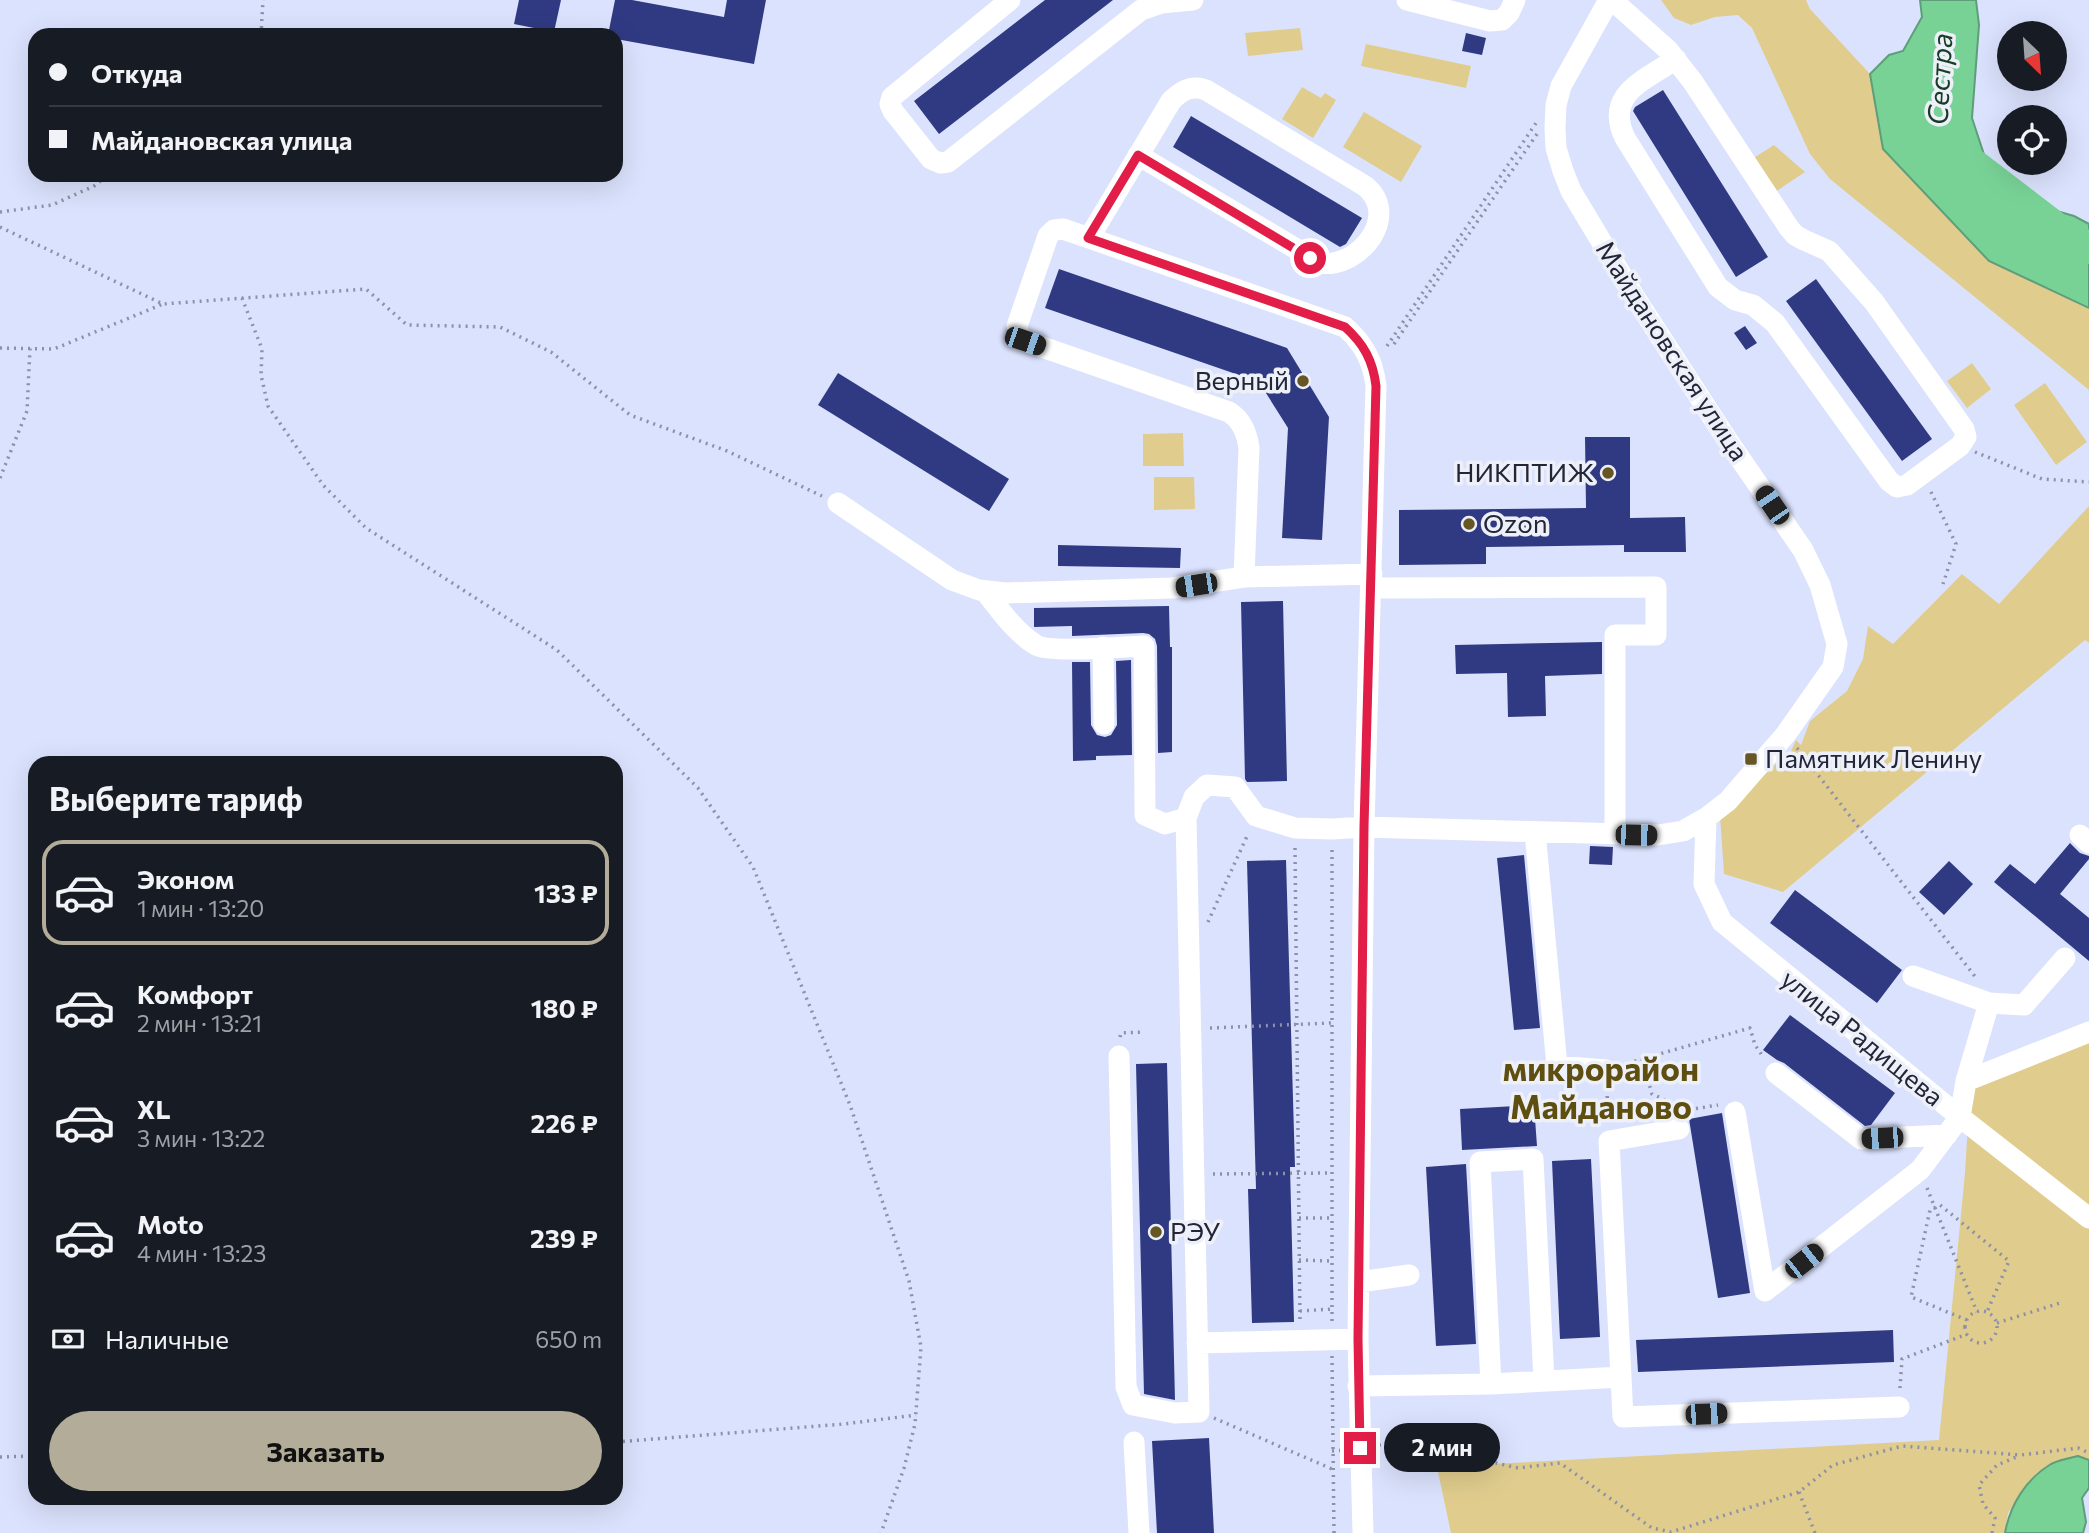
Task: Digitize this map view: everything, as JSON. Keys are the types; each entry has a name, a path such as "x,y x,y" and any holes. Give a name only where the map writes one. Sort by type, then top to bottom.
{"street":[{"path":"1010,0 892,97 890,104 893,111 931,159 940,163 948,162 1141,10 1150,5 1193,0"},
{"path":"1407,0 1490,21 1502,20 1515,0"},
{"path":"1610,0 1668,50 1693,82 1789,228 1795,235 1829,251 1874,302 1964,429 1966,437 1961,446 1907,485 1897,486 1889,481 1774,323 1753,305 1735,300 1718,287 1625,138 1618,124 1618,108 1627,92 1675,59"},
{"name":"Майдановская улица","path":"1256,816 1295,828 1364,827 1658,835 1683,831 1728,801 1786,734 1833,667 1837,643 1821,585 1803,550 1641,307 1571,191 1556,148 1557,101 1561,86 1610,0"},
{"path":"1088,238 1138,155 1171,101 1179,93 1197,87 1372,191 1378,210 1375,230 1365,247 1349,259 1330,264 1320,263 1138,155"},
{"path":"1244,578 1249,448 1245,431 1236,416 1025,341 1019,335 1017,326 1048,236 1055,230 1063,229 1345,327 1359,340 1374,370 1376,386 1364,827 1358,1339 1363,1533"},
{"path":"838,503 952,580 985,591 1005,593 1172,588 1244,578 1656,587 1656,635 1615,635 1615,834"},
{"path":"985,591 1007,620 1038,647 1062,649 1144,646 1144,815 1165,824 1186,818"},
{"path":"1103,647 1104,724"},
{"path":"1119,1056 1126,1387 1133,1405 1175,1413 1199,1412 1186,818 1194,797 1206,785 1235,787 1256,816"},
{"name":"улица Радищева","path":"1706,818 1704,884 1722,922 1960,1118 2089,1218"},
{"path":"1535,832 1557,1066 1606,1070"},
{"path":"1913,976 1989,1003 2024,1005 2065,958"},
{"path":"1735,1112 1765,1291 1920,1170 1960,1118 1966,1082 1989,1003"},
{"path":"1966,1082 2089,1032"},
{"path":"1776,1073 1861,1139 1947,1135"},
{"path":"1679,1129 1609,1141 1623,1417 1899,1407"},
{"path":"1491,1384 1480,1162 1533,1159 1544,1381"},
{"path":"1359,1282 1409,1275"},
{"path":"1198,1343 1358,1339"},
{"path":"1358,1386 1491,1384 1621,1377"},
{"path":"1134,1442 1139,1533"}],"path":[{"path":"261,28 263,0"},
{"path":"1394,344 1557,101"},
{"path":"1387,346 1532,127 1557,101"},
{"path":"0,212 52,205 99,182"},
{"path":"0,227 163,304"},
{"path":"0,348 54,349 163,304 366,289 407,325 500,327 551,352 630,415 727,451 838,503"},
{"path":"242,298 262,349 261,375 268,406 323,485 366,528 557,650 698,788 753,867 850,1105 909,1281 922,1347 916,1415 904,1468 881,1533"},
{"path":"0,478 27,411 30,348"},
{"path":"1961,446 2042,479 2089,482"},
{"path":"1922,474 1956,544 1943,584"},
{"path":"1786,734 1980,982 1989,1003"},
{"path":"1206,928 1256,816"},
{"path":"1295,828 1300,1340"},
{"path":"1332,829 1334,1533"},
{"path":"1190,1028 1331,1023"},
{"path":"1609,1141 1606,1070 1750,1028 1755,1045 1776,1073"},
{"path":"1121,1032 1143,1031"},
{"path":"1642,1059 1652,1094 1687,1110 1723,1105 1735,1112"},
{"path":"1920,1170 1977,1312"},
{"path":"1194,1175 1332,1173"},
{"path":"1967,1320 1911,1297 1930,1210 1940,1205 2009,1261 1987,1312"},
{"path":"1298,1218 1332,1218"},
{"path":"1299,1260 1332,1261"},
{"path":"1997,1323 2060,1303"},
{"path":"1300,1311 1332,1309"},
{"path":"1977,1312 1992,1314 1997,1323 1996,1333 1985,1343 1974,1341 1965,1328 1967,1320 1977,1312"},
{"path":"1899,1407 1902,1359 1967,1334"},
{"path":"1199,1412 1332,1469"},
{"path":"623,1441 844,1424 916,1415"},
{"path":"1332,1451 1404,1442 1518,1468 1560,1463 1652,1528 1671,1532 1799,1492 1833,1465 1902,1446 2021,1455 2078,1448 2089,1452"},
{"path":"1992,1533 1995,1518 1983,1504 1979,1485 1997,1465 2021,1455"},
{"path":"0,1457 28,1456"},
{"path":"1799,1492 1815,1533"}],"shaded area":[{"path":"1661,0 1806,0 1810,9 1870,74 1883,149 1989,261 2089,308 2089,390 1830,179 1810,154 1752,28 1738,15 1715,17 1691,25 1674,18"},
{"path":"1300,28 1303,50 1248,56 1245,33"},
{"path":"1366,44 1471,66 1466,88 1361,66"},
{"path":"1302,87 1321,98 1325,93 1336,100 1313,138 1282,119"},
{"path":"1364,112 1422,146 1401,182 1343,147"},
{"path":"1774,145 1805,172 1775,192 1752,159"},
{"path":"1972,363 1991,389 1967,408 1947,381"},
{"path":"2045,383 2087,442 2056,465 2014,405"},
{"path":"1183,433 1184,466 1143,466 1143,434"},
{"path":"1154,477 1194,477 1195,509 1154,510"},
{"path":"2089,506 2089,643 2085,640 1783,892 1724,874 1720,816 1776,764 1789,770 1800,761 1791,751 1796,740 1801,745 1810,721 1847,691 1863,659 1868,626 1893,644 1962,574 1999,604"},
{"path":"2089,1037 2089,1460 2078,1456 2053,1463 2032,1478 2008,1513 2005,1533 1451,1533 1437,1467 1939,1440 1973,1082"}],"water":[{"path":"1920,0 1976,0 1979,25 1972,118 1997,194 2074,216 2089,224 2089,308 1989,261 1883,149 1870,74 1889,55 1903,51 1922,17"},
{"path":"2078,1456 2089,1460 2089,1488 2082,1498 2086,1522 2083,1533 2005,1533 2015,1503 2034,1477 2051,1464"}],"building":[{"path":"519,0 561,0 555,28 514,24"},
{"path":"615,0 632,0 724,17 727,0 766,0 754,64 623,40 623,28 609,28"},
{"path":"1045,0 1113,0 939,134 914,101"},
{"path":"1466,33 1486,38 1482,55 1462,51"},
{"path":"1663,90 1768,257 1736,277 1633,111 1635,107"},
{"path":"1191,116 1362,218 1346,244 1340,247 1173,147"},
{"path":"1059,269 1287,348 1329,417 1322,540 1282,538 1288,428 1259,382 1045,308"},
{"path":"1816,279 1932,439 1902,461 1786,301"},
{"path":"1745,326 1757,343 1746,350 1734,333"},
{"path":"838,373 1009,479 989,511 818,405"},
{"name":"НИКПТИЖ","path":"1585,437 1630,437 1630,518 1685,517 1686,552 1624,552 1624,545 1486,547 1486,564 1399,565 1399,510 1586,508"},
{"path":"1058,545 1181,548 1180,568 1058,566"},
{"path":"1283,601 1287,781 1247,782 1241,602"},
{"path":"1169,606 1172,647 1172,752 1158,753 1155,639 1143,633 1072,636 1072,626 1034,627 1034,608"},
{"path":"1602,642 1602,674 1545,676 1546,716 1508,717 1507,673 1456,674 1455,645"},
{"path":"1131,660 1132,755 1096,756 1096,760 1073,761 1072,662 1090,662 1091,725 1097,735 1105,737 1111,735 1117,725 1116,661"},
{"path":"2070,843 2080,853 2089,856 2089,859 2060,894 2089,918 2089,961 1994,882 2010,864 2035,884"},
{"path":"1590,846 1613,847 1612,865 1589,864"},
{"path":"1524,855 1540,1028 1514,1030 1497,858"},
{"path":"1286,860 1295,1167 1290,1167 1294,1322 1252,1323 1248,1189 1256,1189 1247,861"},
{"path":"1949,861 1973,884 1944,915 1919,892"},
{"path":"1795,890 1902,970 1877,1003 1770,923"},
{"path":"1790,1015 1895,1093 1871,1125 1865,1126 1784,1063 1763,1050"},
{"name":"РЭУ","path":"1167,1063 1175,1400 1144,1394 1136,1064"},
{"path":"1534,1105 1537,1146 1462,1150 1460,1109"},
{"path":"1722,1113 1750,1293 1718,1298 1689,1119"},
{"path":"1591,1159 1600,1337 1560,1339 1552,1161"},
{"path":"1466,1164 1476,1344 1436,1346 1426,1167"},
{"path":"1893,1330 1894,1362 1638,1372 1636,1340"},
{"path":"1209,1438 1214,1533 1157,1533 1152,1441"}],"waterway":[{"name":"Сестра","path":"1958,153 2065,235 2089,248"}],"place":[{"name":"Верный","path":"1303,381"},
{"name":"НИКПТИЖ","path":"1608,473"},
{"name":"Ozon","path":"1469,524"},
{"name":"Памятник Ленину","path":"1751,759"},
{"name":"РЭУ","path":"1156,1232"}],"district":[{"name":"микрорайон Майданово","path":"1601,1088"}],"route":[{"path":"1310,258 1138,155 1088,238 1345,327 1359,340 1374,370 1376,386 1364,827 1358,1339 1360,1448"}]}
